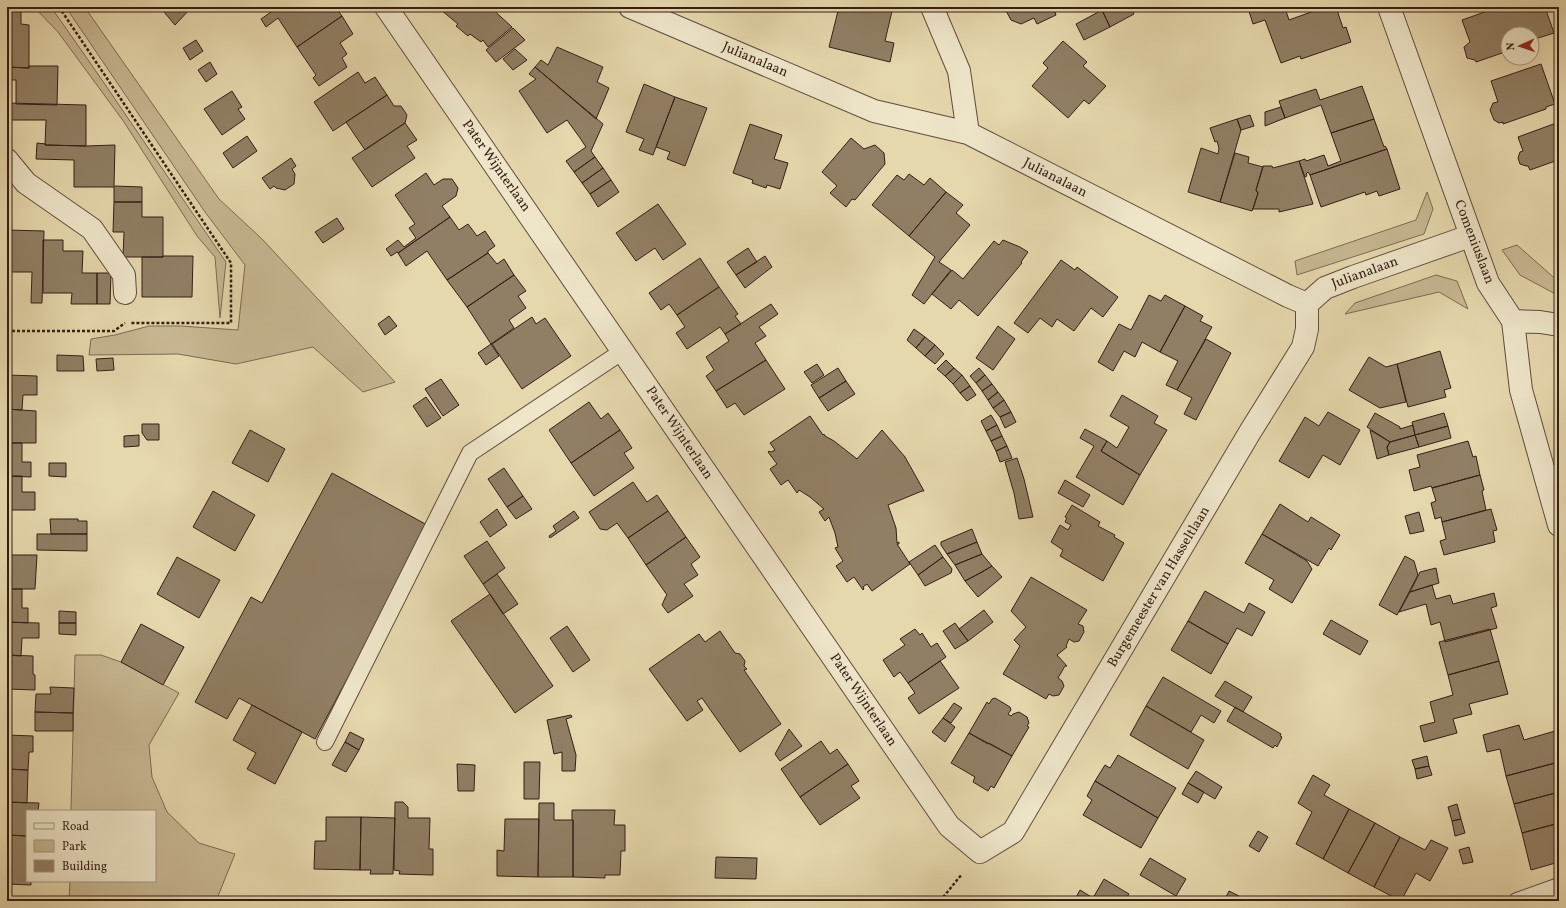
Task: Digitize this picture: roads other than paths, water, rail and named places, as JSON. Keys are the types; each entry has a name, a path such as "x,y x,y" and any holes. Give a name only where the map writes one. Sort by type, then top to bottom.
{"street":[{"name":"Pater Wijnterlaan","path":"386,7 949,826 980,852"},
{"name":"Julianalaan","path":"630,7 874,111 968,133 1288,296 1308,304 1325,288 1470,236"},
{"path":"932,7 959,71 968,133"},
{"name":"Comeniuslaan","path":"1389,7 1488,283 1513,321 1521,390 1559,525"},
{"path":"7,160 26,184 92,229 124,275 125,293"},
{"name":"Burgemeester van Hasseltlaan","path":"980,852 1013,832 1017,826 1302,347 1307,329 1308,304"},
{"path":"1513,321 1540,322 1559,325"}],"lane":[{"path":"325,742 470,453 623,351"},
{"path":"1517,901 1559,886"}]}
